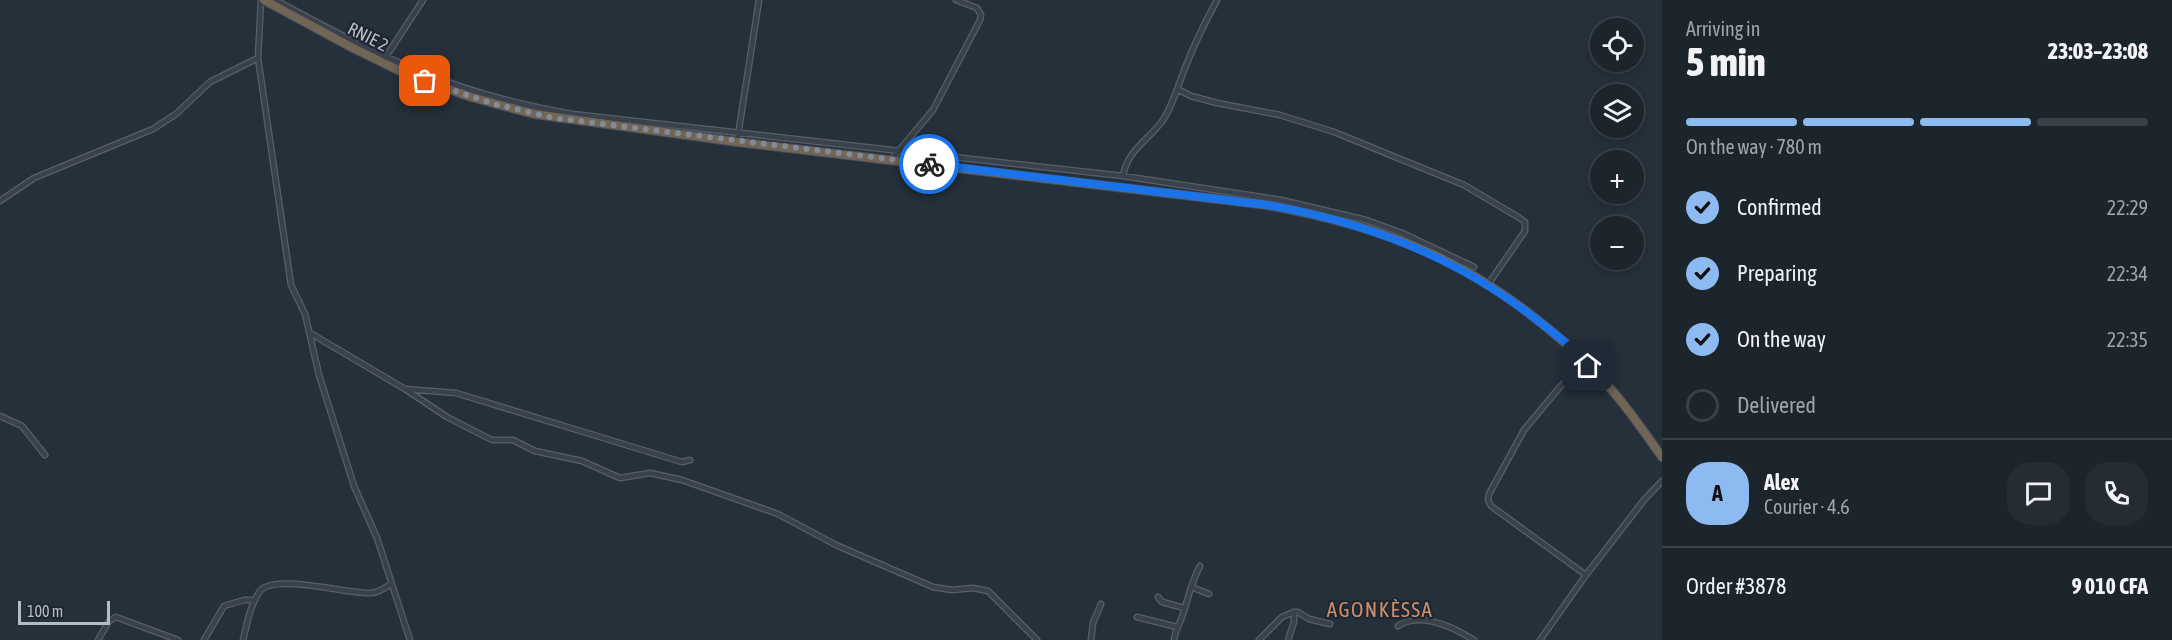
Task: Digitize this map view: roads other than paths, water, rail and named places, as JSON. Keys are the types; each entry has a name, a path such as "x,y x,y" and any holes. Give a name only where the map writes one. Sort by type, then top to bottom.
{"highway":[{"name":"RNIE 2","path":"262,0 446,89 534,114 738,137 891,160 1267,205 1366,228 1430,252 1530,315 1585,362 1614,393 1662,457"}],"street":[{"path":"262,0 258,58 291,285 305,314 319,375 354,486 376,538 410,640"},
{"path":"275,0 384,59 423,0"},
{"path":"759,0 738,137 898,151 1123,176 1281,200 1343,213 1402,233 1474,267"},
{"path":"891,160 933,110 980,20 981,15 977,8 956,0"},
{"path":"1123,176 1126,164 1136,148 1164,118 1198,37 1217,0"},
{"path":"0,201 34,178 153,129 176,114 210,82 258,58"},
{"path":"1177,89 1191,96 1216,103 1280,115 1334,132 1464,185 1526,222 1525,231 1487,286"},
{"path":"310,333 447,417 492,440 513,440 536,451 582,461 620,478 650,473 682,480 778,514 836,545 933,587 952,590 972,588 988,591 1037,640"},
{"path":"1585,362 1559,388 1524,430 1489,494 1488,500 1491,506 1586,575"},
{"path":"405,390 456,393 682,462 690,460"},
{"path":"0,416 22,426 45,455"},
{"path":"1540,640 1586,575 1644,500 1662,481"},
{"path":"1174,640 1200,566"},
{"path":"243,640 255,600 261,589 273,584 326,587 370,593 392,584"},
{"path":"1191,587 1209,594"},
{"path":"1158,597 1162,602 1184,608"},
{"path":"204,640 224,606 243,600 255,600"},
{"path":"1091,640 1093,623 1101,604"},
{"path":"1259,640 1282,617 1294,612 1298,612 1309,620 1330,624"},
{"path":"1288,640 1294,622 1294,612"},
{"path":"98,640 109,621 116,617 178,640"},
{"path":"1137,617 1177,627"},
{"path":"1398,626 1408,620 1428,622 1444,625 1474,640"}],"district":[{"name":"AGONKÈSSA","path":"1380,610"}]}
